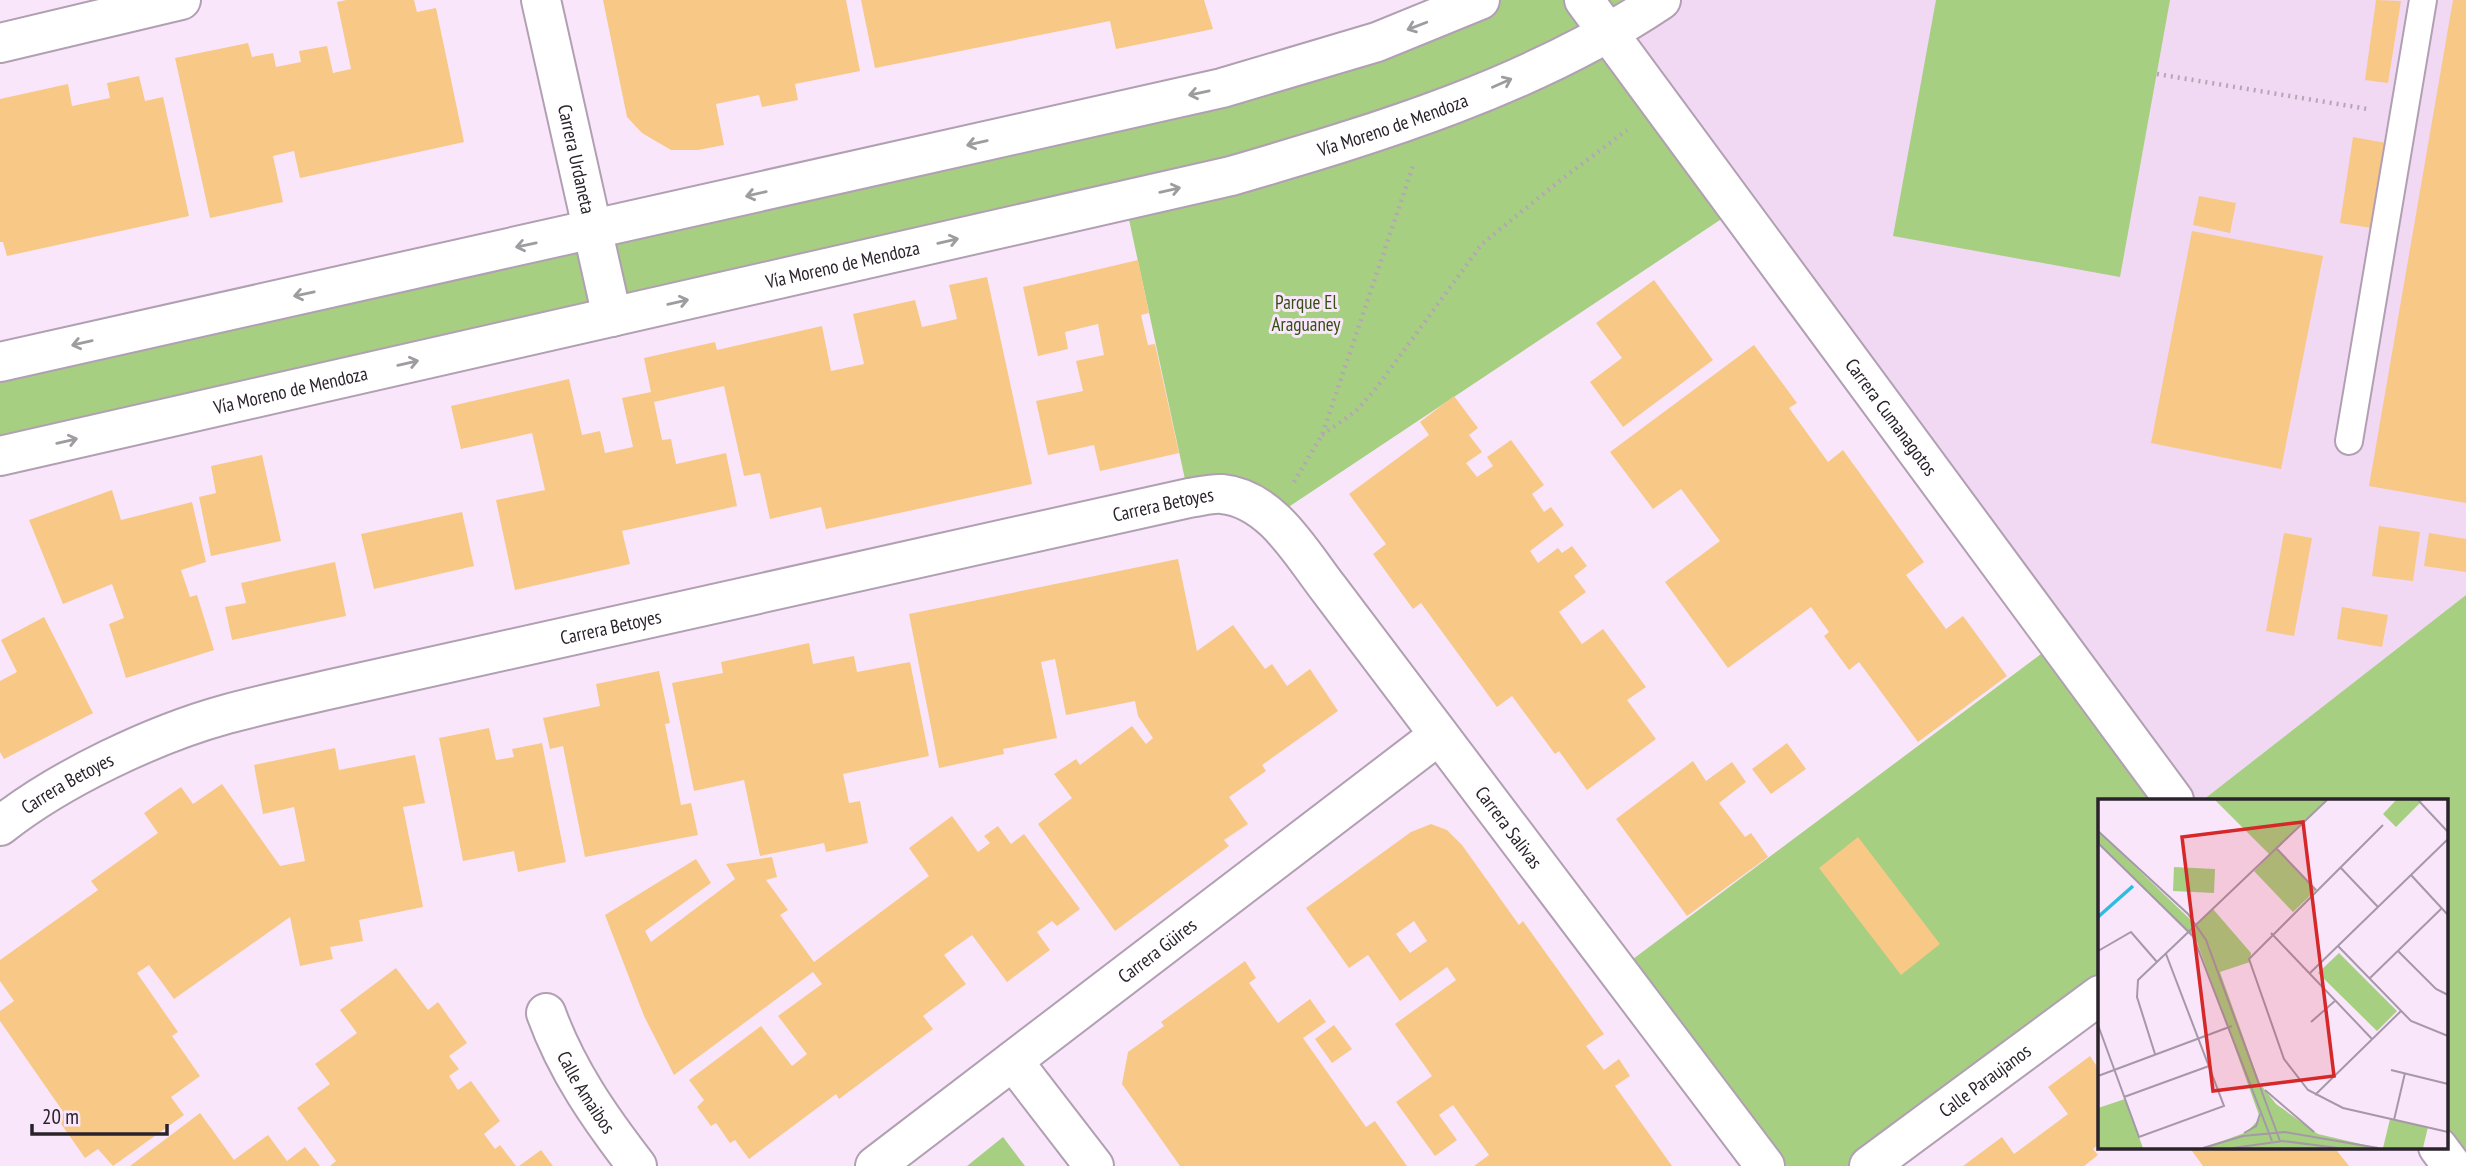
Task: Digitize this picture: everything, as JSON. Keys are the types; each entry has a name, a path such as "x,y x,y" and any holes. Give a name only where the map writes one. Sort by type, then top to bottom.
{"street":[{"path":"0,43 180,0"},
{"name":"Carrera Urdaneta","path":"541,0 612,317"},
{"path":"0,362 1222,88 1377,41 1480,0"},
{"name":"Carrera Cumanagotos","path":"1584,0 2173,799"},
{"name":"Vía Moreno de Mendoza","path":"5,457 1231,176 1326,149 1431,113 1588,45 1661,0"},
{"name":"Carrera Betoyes","path":"0,826 52,790 109,760 224,715 1189,498 1220,494 1257,509"},
{"name":"Carrera Salivas","path":"1257,509 1329,589 1765,1166"},
{"name":"Carrera Güires","path":"875,1166 1439,735"},
{"name":"Calle Paraujanos","path":"1870,1166 2098,996"},
{"name":"Calle Amaibos","path":"546,1013 558,1047 575,1079 637,1166"},
{"path":"1013,1061 1094,1166"},
{"path":"2439,1148 2452,1166"}],"lane":[{"path":"2349,441 2423,0"}],"path":[{"path":"2157,74 2403,115"},
{"path":"1257,509 1322,435 1356,411 1377,387 1482,244 1558,182 1661,105"},
{"path":"1322,435 1431,113"}],"shaded area":[{"path":"1675,0 2466,0 2466,595 2204,799 2186,799 1617,35"}],"green space":[{"name":"Parque El Araguaney","path":"1480,0 1661,0 1608,32 1738,208 1272,518 1189,498 1125,201 0,462 0,362 735,199"},
{"path":"1936,0 2170,0 2120,277 1893,236"},
{"path":"2466,595 2466,1166 2448,1148 2448,799 2204,799"},
{"path":"2057,642 2173,799 2098,799 2098,996 1869,1166 1765,1166 1617,971"},
{"path":"1003,1137 1025,1166 967,1166"}],"building":[{"path":"414,0 417,12 436,8 464,142 300,178 294,151 273,156 283,202 210,218 175,58 248,43 252,57 273,53 276,67 301,62 299,51 327,46 333,73 351,69 337,2"},
{"path":"603,0 846,0 860,71 795,84 798,100 762,107 759,95 716,104 724,145 698,150 671,150 642,133 627,117"},
{"path":"861,0 1204,0 1213,29 1116,49 1110,21 875,68"},
{"path":"2376,0 2401,1 2388,83 2365,80"},
{"path":"2453,0 2466,0 2466,503 2369,486"},
{"path":"139,76 145,101 163,97 189,216 7,256 3,242 0,242 0,99 68,84 72,106 110,98 107,83"},
{"path":"2353,137 2386,143 2372,228 2340,223"},
{"path":"2199,196 2236,203 2230,233 2193,225"},
{"path":"2192,231 2323,256 2281,469 2151,443"},
{"path":"1138,260 1149,313 1141,315 1148,345 1155,344 1179,453 1100,471 1094,445 1048,455 1036,401 1083,391 1076,361 1104,355 1098,324 1065,332 1068,349 1038,356 1023,287"},
{"path":"987,277 1032,484 826,529 821,507 770,519 760,473 744,476 724,386 654,402 662,440 671,439 676,464 726,453 737,506 622,531 630,564 515,590 496,500 545,490 532,433 461,449 451,406 569,379 582,435 600,431 605,453 633,447 622,398 651,392 644,358 715,342 717,350 822,326 831,371 864,364 853,314 915,300 922,327 957,319 949,285"},
{"path":"1654,280 1713,360 1623,427 1590,382 1622,358 1596,323"},
{"path":"1754,345 1797,403 1789,408 1828,462 1843,450 1924,562 1906,575 1946,629 1963,616 2007,676 1918,742 1859,662 1849,670 1824,636 1829,632 1811,607 1728,668 1665,582 1720,541 1681,489 1653,509 1610,452"},
{"path":"1454,396 1478,428 1469,435 1482,452 1466,463 1477,477 1493,466 1487,457 1511,440 1544,485 1532,494 1544,512 1551,507 1564,525 1530,551 1538,563 1558,548 1562,553 1572,546 1587,566 1574,576 1586,592 1559,612 1582,644 1603,629 1646,687 1627,700 1656,739 1587,790 1559,751 1555,754 1512,696 1497,707 1421,603 1413,609 1373,554 1386,544 1349,494 1429,435 1420,422"},
{"path":"262,455 281,541 211,556 199,497 216,493 211,466"},
{"path":"112,490 121,520 192,502 206,562 181,570 190,597 197,595 214,650 126,678 109,624 124,618 112,584 63,604 29,520"},
{"path":"462,512 474,566 374,589 361,534"},
{"path":"2379,526 2420,532 2413,581 2372,576"},
{"path":"2284,533 2312,538 2294,636 2266,631"},
{"path":"2429,533 2466,539 2466,572 2424,566"},
{"path":"1178,559 1197,651 1233,625 1265,669 1272,664 1287,686 1310,669 1338,711 1262,765 1266,771 1229,797 1248,824 1224,840 1229,846 1115,931 1038,824 1072,798 1054,774 1076,759 1080,765 1132,726 1146,744 1153,738 1138,716 1135,701 1066,715 1055,659 1041,662 1057,738 1003,749 1004,754 939,768 909,614"},
{"path":"335,562 346,616 232,640 225,607 246,603 241,583"},
{"path":"2342,607 2388,615 2382,647 2337,639"},
{"path":"44,617 93,713 4,759 0,752 0,681 17,672 1,640"},
{"path":"809,643 813,664 854,656 857,672 910,662 929,756 843,774 849,803 860,801 868,843 826,852 824,843 760,856 744,780 694,791 672,683 723,673 721,662"},
{"path":"659,671 670,723 665,724 681,805 691,803 698,835 585,857 563,746 550,749 543,718 600,706 596,684"},
{"path":"489,728 496,760 514,757 512,749 542,743 566,862 518,872 514,851 463,861 439,738"},
{"path":"1787,743 1806,769 1771,794 1752,769"},
{"path":"335,748 339,770 415,755 425,803 403,807 423,907 359,920 363,941 330,947 333,959 300,966 290,917 174,999 149,965 137,973 178,1032 172,1036 200,1076 171,1097 184,1115 113,1166 98,1149 85,1158 57,1118 64,1113 0,1021 0,1011 14,1001 0,981 0,960 98,890 91,881 158,833 144,813 181,787 193,804 222,784 280,866 305,861 294,807 263,814 254,765"},
{"path":"1693,761 1706,781 1732,762 1746,782 1719,803 1745,837 1751,833 1768,857 1687,916 1616,819"},
{"path":"952,816 978,852 990,843 984,836 998,826 1011,844 1024,834 1080,909 1057,926 1052,921 1037,932 1050,950 1007,982 972,935 944,955 966,984 923,1016 933,1029 839,1099 836,1094 749,1159 735,1140 730,1143 716,1123 711,1126 697,1107 704,1100 689,1080 761,1026 792,1066 807,1054 778,1016 822,984 813,972 674,1075 644,1016 605,915 696,859 711,883 645,931 651,942 735,879 726,864 772,857 777,877 766,880 788,910 780,915 814,962 929,876 909,848"},
{"path":"1431,824 1447,830 1462,845 1519,925 1523,921 1604,1034 1586,1046 1604,1070 1619,1059 1630,1076 1615,1086 1672,1166 1474,1166 1489,1155 1453,1105 1439,1115 1457,1140 1435,1156 1396,1102 1432,1076 1395,1024 1456,980 1447,967 1400,1001 1368,955 1349,968 1306,908 1411,832","holes":["1414,921 1427,941 1410,953 1396,934"]},
{"path":"1858,837 1940,944 1901,975 1819,868"},
{"path":"1245,961 1256,978 1249,983 1278,1023 1310,999 1326,1022 1303,1038 1366,1127 1375,1121 1407,1166 1180,1166 1122,1084 1128,1052 1164,1026 1161,1022"},
{"path":"396,968 428,1010 438,1002 467,1043 449,1056 459,1069 449,1076 458,1090 471,1081 500,1121 484,1134 495,1149 500,1145 516,1166 330,1166 336,1161 297,1108 330,1084 315,1064 357,1033 340,1010"},
{"path":"1334,1025 1352,1049 1332,1063 1315,1039"},
{"path":"2090,1056 2098,1068 2098,1145 2093,1149 2098,1155 2084,1166 1963,1166 2002,1137 2014,1154 2068,1114 2048,1087"},
{"path":"200,1113 234,1160 268,1135 287,1161 305,1147 320,1166 130,1166"},
{"path":"2190,1148 2335,1148 2349,1166 2203,1166"},
{"path":"541,1150 553,1166 519,1166"}]}
